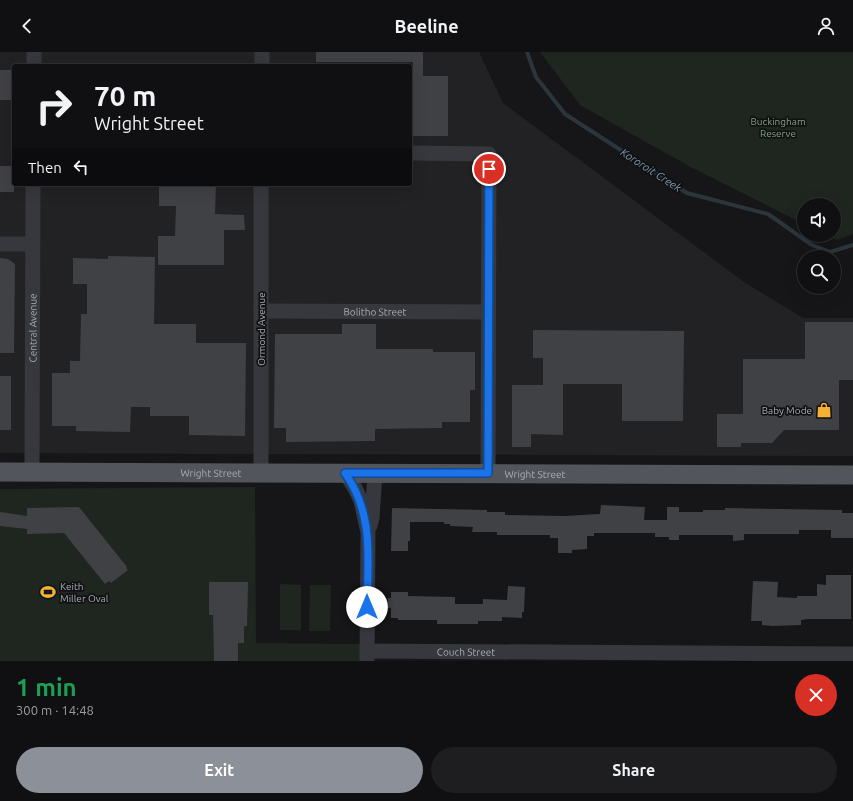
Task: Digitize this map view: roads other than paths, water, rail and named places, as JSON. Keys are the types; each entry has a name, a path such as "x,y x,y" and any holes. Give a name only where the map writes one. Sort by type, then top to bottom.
{"main road":[{"name":"Wright Street","path":"0,472 853,475"}],"street":[{"path":"34,52 34,64"},
{"path":"262,52 262,64"},
{"path":"412,153 489,154 488,473"},
{"name":"Central Avenue","path":"32,472 33,186"},
{"name":"Ormond Avenue","path":"261,186 261,473"},
{"path":"0,244 32,244"},
{"name":"Bolitho Street","path":"261,311 489,312"},
{"path":"345,473 356,488 361,501 368,533 367,656"},
{"path":"368,533 372,518 375,473"},
{"name":"Couch Street","path":"367,656 853,654"}],"waterway":[{"name":"Kororoit Creek","path":"527,52 536,77 565,114 687,193 768,214 812,245 830,252 853,245"}],"place":[{"name":"Baby Mode","path":"824,410"},
{"name":"Keith Miller Oval","path":"48,592"}],"park label":[{"name":"Buckingham Reserve","path":"778,126"}]}
